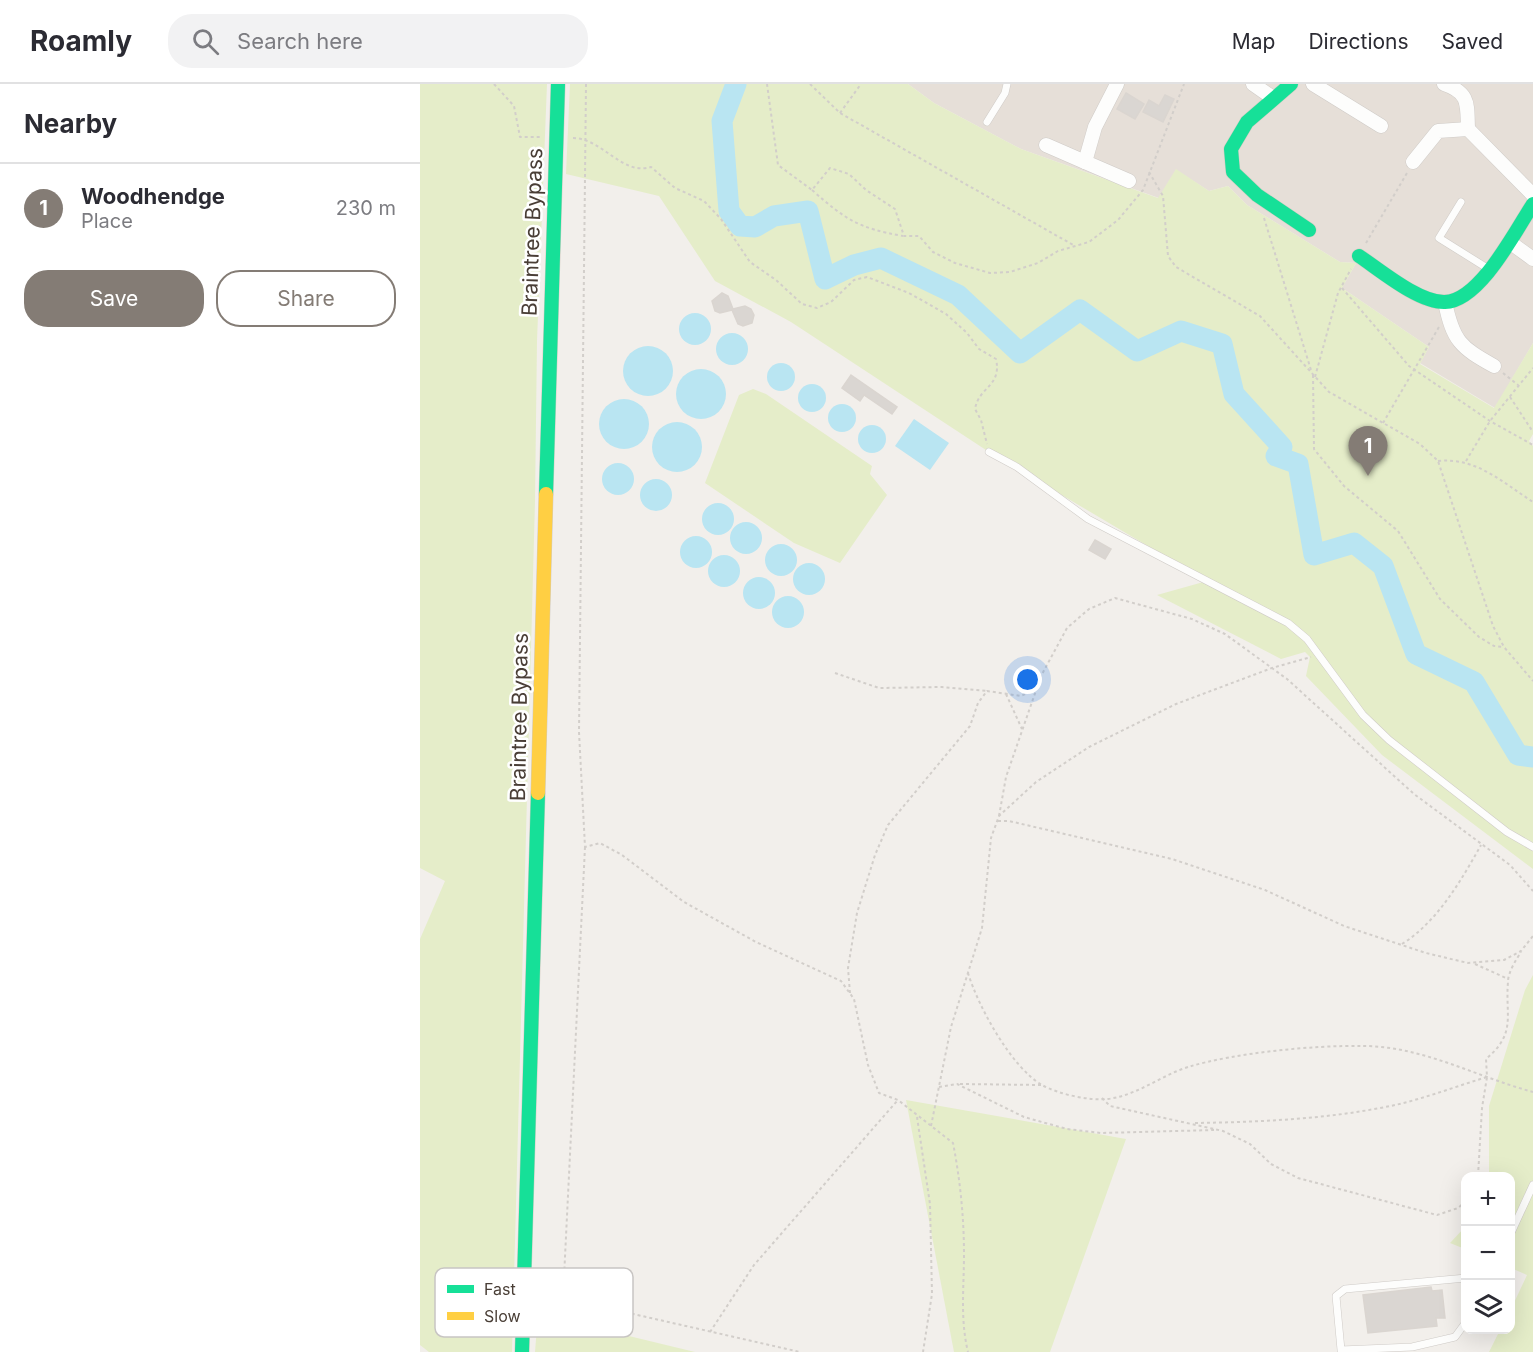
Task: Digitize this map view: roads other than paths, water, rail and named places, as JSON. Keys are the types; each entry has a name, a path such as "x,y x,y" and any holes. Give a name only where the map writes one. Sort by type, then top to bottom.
{"main road":[{"name":"Braintree Bypass","path":"524,1268 558,84"},
{"path":"1291,84 1247,122 1231,149 1233,172 1257,195 1308,230"},
{"path":"1359,256 1446,308 1474,286 1511,243 1533,204"},
{"name":"Braintree Bypass","path":"522,1337 522,1352"}],"street":[{"path":"1085,162 1095,127 1117,84"},
{"path":"1253,84 1273,98"},
{"path":"1313,84 1381,126"},
{"path":"1444,84 1458,89 1467,102 1468,129 1533,195"},
{"path":"1413,162 1438,130 1468,129"},
{"path":"1046,145 1130,181"},
{"path":"1511,243 1533,259"},
{"path":"1446,308 1453,332 1465,349 1494,366"}],"lane":[{"path":"987,122 1005,93 1007,84"},
{"path":"1461,202 1439,238 1489,269"},
{"path":"989,452 1017,467 1088,519 1288,623 1307,639 1363,715 1389,740 1507,832 1533,848"},
{"path":"1514,1226 1533,1185"},
{"path":"1461,1278 1345,1289 1336,1296 1336,1313 1341,1350 1412,1347 1455,1337 1461,1329"}],"water":[{"path":"695,313 706,318 711,329 706,340 695,345 684,340 679,329 684,318"},
{"path":"732,333 743,338 748,349 743,360 732,365 721,360 716,349 721,338"},
{"path":"648,346 666,353 673,371 666,389 648,396 630,389 623,371 630,353"},
{"path":"781,363 791,367 795,377 791,387 781,391 771,387 767,377 771,367"},
{"path":"701,369 719,376 726,394 719,412 701,419 683,412 676,394 683,376"},
{"path":"812,384 822,388 826,398 822,408 812,412 802,408 798,398 802,388"},
{"path":"624,399 642,406 649,424 642,442 624,449 606,442 599,424 606,406"},
{"path":"842,404 852,408 856,418 852,428 842,432 832,428 828,418 832,408"},
{"path":"914,419 949,443 930,470 895,446"},
{"path":"677,422 695,429 702,447 695,465 677,472 659,465 652,447 659,429"},
{"path":"872,425 882,429 886,439 882,449 872,453 862,449 858,439 862,429"},
{"path":"618,463 629,468 634,479 629,490 618,495 607,490 602,479 607,468"},
{"path":"656,479 667,484 672,495 667,506 656,511 645,506 640,495 645,484"},
{"path":"718,503 729,508 734,519 729,530 718,535 707,530 702,519 707,508"},
{"path":"746,522 757,527 762,538 757,549 746,554 735,549 730,538 735,527"},
{"path":"696,536 707,541 712,552 707,563 696,568 685,563 680,552 685,541"},
{"path":"781,544 792,549 797,560 792,571 781,576 770,571 765,560 770,549"},
{"path":"724,555 735,560 740,571 735,582 724,587 713,582 708,571 713,560"},
{"path":"809,563 820,568 825,579 820,590 809,595 798,590 793,579 798,568"},
{"path":"759,577 770,582 775,593 770,604 759,609 748,604 743,593 748,582"},
{"path":"788,596 799,601 804,612 799,623 788,628 777,623 772,612 777,601"}],"waterway":[{"path":"736,84 722,121 729,211 740,226 755,227 774,216 808,211 825,279 854,265 881,258 958,295 1020,353 1080,310 1137,351 1181,331 1222,344 1234,394 1282,447 1276,456 1298,464 1314,555 1354,543 1383,566 1416,654 1474,682 1518,755 1533,757"}],"place":[{"name":"Woodhendge","path":"1368,476"}]}
